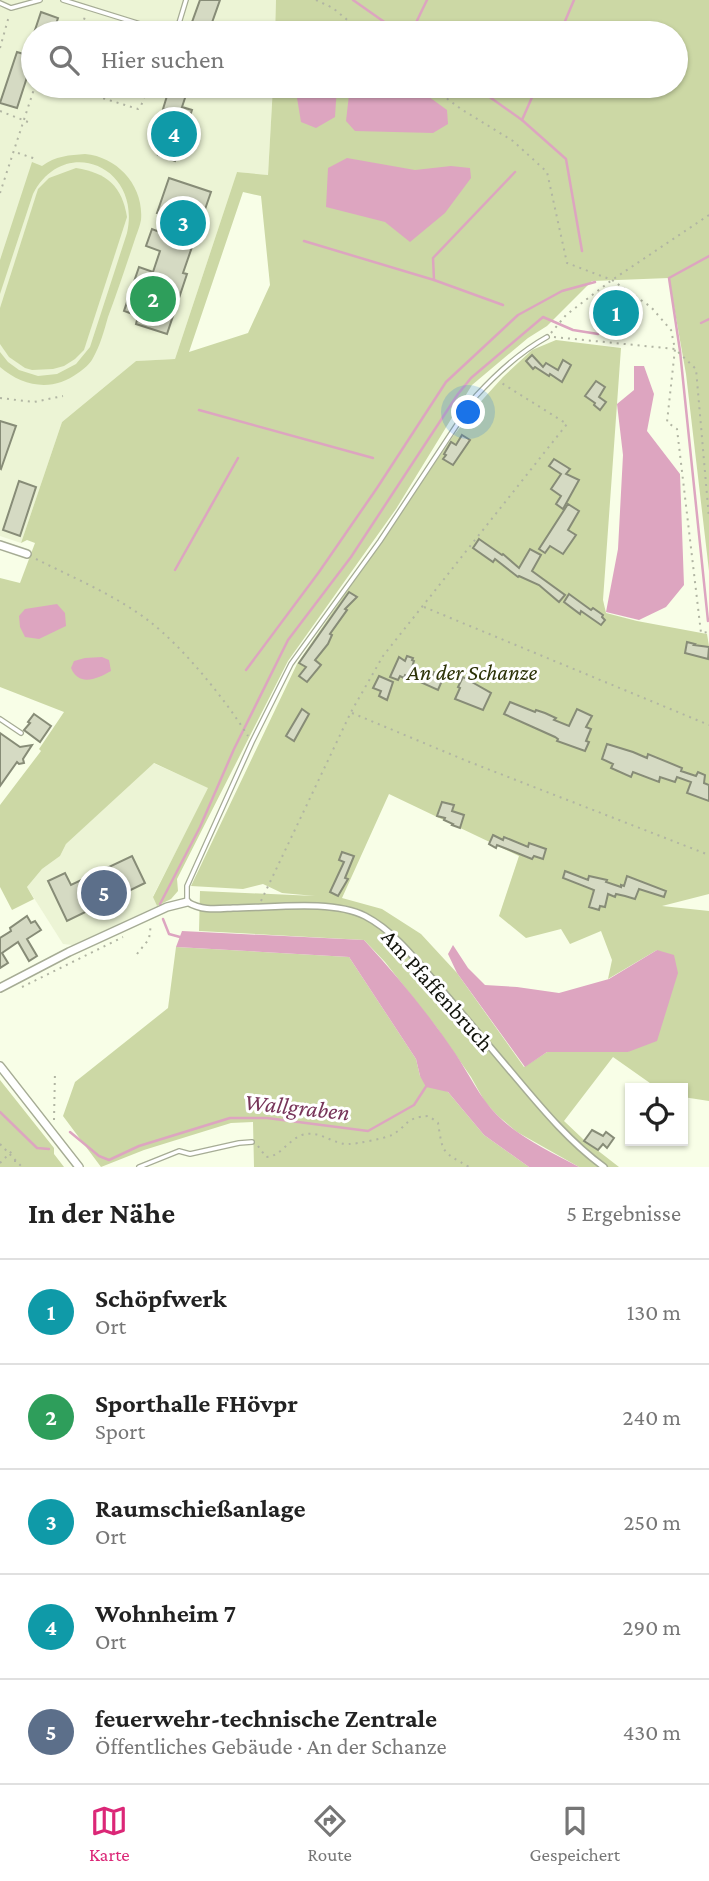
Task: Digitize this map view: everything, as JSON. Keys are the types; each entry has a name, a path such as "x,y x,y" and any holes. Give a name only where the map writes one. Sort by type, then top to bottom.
{"street":[{"path":"0,545 27,554"},
{"path":"0,988 69,951 167,907 187,902"},
{"name":"Am Pfaffenbruch","path":"187,902 199,909 303,905 364,915 388,931 417,961 556,1124 604,1167"},
{"path":"0,1066 79,1167"}],"lane":[{"path":"0,4 11,8 40,0"},
{"path":"63,0 128,21"},
{"path":"180,21 186,0"},
{"path":"187,902 187,886 252,742 291,664 380,541 476,396 493,377 532,345 547,337"},
{"path":"0,719 21,733"},
{"path":"139,1167 179,1151 190,1154 251,1142"}],"path":[{"path":"316,0 333,8 349,21"},
{"path":"0,48 11,8"},
{"path":"84,21 88,9"},
{"path":"0,192 31,98"},
{"path":"103,98 138,108 144,98"},
{"path":"446,98 513,141 547,172 567,263 612,280 651,307 671,330 675,349 667,422 677,429 701,633 709,632"},
{"path":"0,111 28,122"},
{"path":"18,153 36,159"},
{"path":"553,331 566,315 612,280 709,215"},
{"path":"547,337 675,349 696,369 709,518"},
{"path":"258,908 351,712 383,656 567,424 493,377"},
{"path":"0,398 34,402 63,396"},
{"path":"27,554 124,604 151,622 192,664 252,742"},
{"path":"423,607 709,725"},
{"path":"351,712 467,761 709,855"},
{"path":"137,954 149,939 151,923"},
{"path":"23,986 128,934"},
{"path":"54,1135 55,1071"},
{"path":"251,1142 257,1144 266,1157 270,1158 301,1135 310,1133 348,1144 385,1138 395,1134 412,1119 429,1116 438,1123 442,1148 469,1167"},
{"path":"1,1146 11,1152 22,1167"},
{"path":"0,1163 11,1152"},
{"path":"15,1159 15,1167"}],"shaded area":[{"path":"0,0 276,0 275,21 21,21 21,98 272,98 268,175 237,172 175,359 136,361 62,422 21,543 0,536"},
{"path":"297,98 336,98 335,117 316,128 301,122"},
{"path":"349,98 430,98 447,110 448,124 433,133 355,131 346,121"},
{"path":"347,158 415,170 451,166 470,168 471,178 445,213 410,242 385,222 326,207 328,168"},
{"path":"634,366 644,366 654,394 647,431 680,474 684,585 666,607 639,620 606,612 618,549 623,455 617,404 634,390"},
{"path":"57,604 65,613 66,626 39,639 25,637 19,616 25,609"},
{"path":"102,657 109,660 111,671 100,677 89,680 79,678 71,668 74,661"},
{"path":"153,763 209,788 153,896 157,906 73,945 63,944 27,887 42,869 60,856 66,844"},
{"path":"182,931 364,940 434,1024 497,1115 526,1138 579,1167 529,1167 484,1135 448,1092 426,1087 416,1059 349,957 176,947"},
{"path":"453,945 468,968 485,985 559,993 609,979 657,950 674,955 678,973 657,1041 628,1052 547,1052 525,1067 457,973 448,954"}],"green space":[{"path":"276,0 709,0 709,571 686,374 669,278 592,281 547,326 528,338 472,385 396,509 288,661 177,879 178,891 171,899 157,906 153,897 208,788 154,763 66,844 60,856 42,869 27,887 34,899 12,910 0,887 0,805 41,751 39,749 64,712 0,687 0,578 20,583 35,543 27,540 21,543 62,422 136,361 175,359 237,172 268,175 272,98 688,98 688,21 275,21","holes":["243,192 261,196 270,285 248,333 189,352"]},
{"path":"85,154 108,161 127,175 138,196 141,222 92,360 78,373 58,383 28,383 0,367 0,352 19,370 38,376 57,374 76,364 90,347 127,233 129,210 123,190 112,175 97,166 80,162 63,165 47,176 33,194 0,294 0,260 32,162 42,166 57,158"},
{"path":"76,168 96,173 111,183 121,197 127,217 84,350 64,366 32,370 9,357 0,344 0,308 38,189 49,178"},
{"name":"An der Schanze","path":"556,340 621,348 603,600 606,613 707,634 709,646 709,894 662,906 709,911 709,1101 688,1098 688,1083 650,1083 613,1057 564,1121 619,1167 579,1167 517,1132 498,1116 485,1102 437,1028 385,962 364,940 199,931 200,891 315,896 282,893 263,884 243,889 191,886 297,664 454,435 503,377 532,350","holes":["389,794 519,856 499,916 526,938 561,929 570,944 601,931 612,960 608,979 657,950 628,1052 547,1052 524,1067 457,973 421,934 382,909 342,898"]},
{"path":"176,947 349,957 416,1059 420,1076 448,1092 484,1135 529,1167 254,1167 253,1122 231,1123 144,1150 101,1167 63,1116 75,1082 168,1008"},
{"path":"0,1080 54,1148 54,1154 64,1167 0,1167"}],"building":[{"path":"200,0 220,0 213,21 192,21"},
{"path":"41,12 58,18 57,21 38,21"},
{"path":"17,52 21,53 21,96 17,108 0,103"},
{"path":"166,98 185,98 182,107 192,110 175,161 158,155 172,112 163,109"},
{"path":"169,178 211,192 183,273 187,274 167,334 136,324 138,316 124,311 139,267 153,272 160,251 146,246 152,229 162,233 168,216 157,213"},
{"path":"532,355 543,367 546,363 558,370 563,360 571,365 562,382 535,367 533,369 526,361"},
{"path":"596,381 605,387 599,397 606,402 600,410 585,396"},
{"path":"0,421 16,426 1,469 0,468"},
{"path":"462,435 470,440 453,465 443,459 446,455 444,454 451,442 456,445"},
{"path":"554,459 570,469 566,474 579,480 563,509 556,504 561,496 551,489 561,474 549,466"},
{"path":"19,481 36,487 20,536 3,530"},
{"path":"568,504 579,511 568,530 576,535 563,554 550,546 545,553 539,549"},
{"path":"479,539 519,568 530,549 541,555 532,571 565,595 559,602 539,585 518,577 495,559 493,562 473,548"},
{"path":"349,592 357,597 345,609 347,610 330,634 332,635 328,644 315,660 321,665 307,682 299,676 306,667 299,663"},
{"path":"569,594 603,615 605,620 601,625 564,602"},
{"path":"687,642 709,647 708,659 685,653"},
{"path":"407,656 414,661 411,670 432,679 434,672 444,676 438,690 405,675 398,680 390,677 399,657 405,661"},
{"path":"379,676 393,682 387,700 379,696 381,691 373,688"},
{"path":"463,677 491,693 483,710 455,699"},
{"path":"510,702 545,713 569,726 577,709 592,716 586,727 591,729 585,751 557,741 555,737 504,714"},
{"path":"302,709 309,714 294,741 286,736"},
{"path":"34,714 51,726 40,742 24,730"},
{"path":"0,733 20,747 32,745 23,759 24,763 17,762 0,786"},
{"path":"607,744 647,758 648,754 696,776 698,772 705,775 704,783 709,785 709,801 687,793 691,782 677,777 675,782 660,777 659,782 633,772 631,777 611,768 613,764 602,759"},
{"path":"442,802 454,805 452,811 464,815 460,828 437,816"},
{"path":"493,835 528,847 529,843 546,849 543,859 534,856 532,859 497,845 496,848 489,844"},
{"path":"342,852 354,856 345,878 348,879 338,896 330,892 344,862 339,860"},
{"path":"132,856 145,883 67,921 48,881 65,873 71,885"},
{"path":"565,871 588,880 589,876 607,880 606,882 621,887 624,886 627,876 666,891 664,897 639,889 635,899 608,894 605,907 600,906 599,910 589,907 594,890 563,878"},
{"path":"27,916 31,923 35,921 41,930 27,939 37,956 29,961 18,942 2,953 8,963 0,968 0,938"},
{"path":"592,1130 603,1136 606,1132 614,1138 607,1148 603,1144 598,1150 584,1141"}],"waterway":[{"path":"353,0 383,21"},
{"path":"417,21 427,0"},
{"path":"565,21 574,0"},
{"path":"491,98 522,120 566,159 582,251"},
{"path":"522,120 532,98"},
{"path":"434,280 433,258 515,172"},
{"path":"304,241 434,280 503,305"},
{"path":"708,621 680,351 669,278 709,256"},
{"path":"246,670 319,572 446,382 518,315 562,291 595,282"},
{"path":"160,904 200,827 234,749 288,640 351,557 458,394 471,378 543,317 573,330 598,334"},
{"path":"701,323 709,319"},
{"path":"199,410 373,458"},
{"path":"175,570 238,458"},
{"path":"163,919 169,934 180,937"},
{"name":"Wallgraben","path":"70,1132 99,1156 109,1160 139,1146 230,1118 267,1118 368,1131 414,1105 427,1085"},
{"name":"Wallgraben","path":"0,1112 37,1148 49,1149"}],"place":[{"name":"Wohnheim 7","path":"174,134"},
{"name":"Raumschießanlage","path":"183,223"},
{"name":"Sporthalle FHövpr","path":"153,299"},
{"name":"Schöpfwerk","path":"616,313"},
{"name":"feuerwehr-technische Zentrale","path":"104,893"}]}
